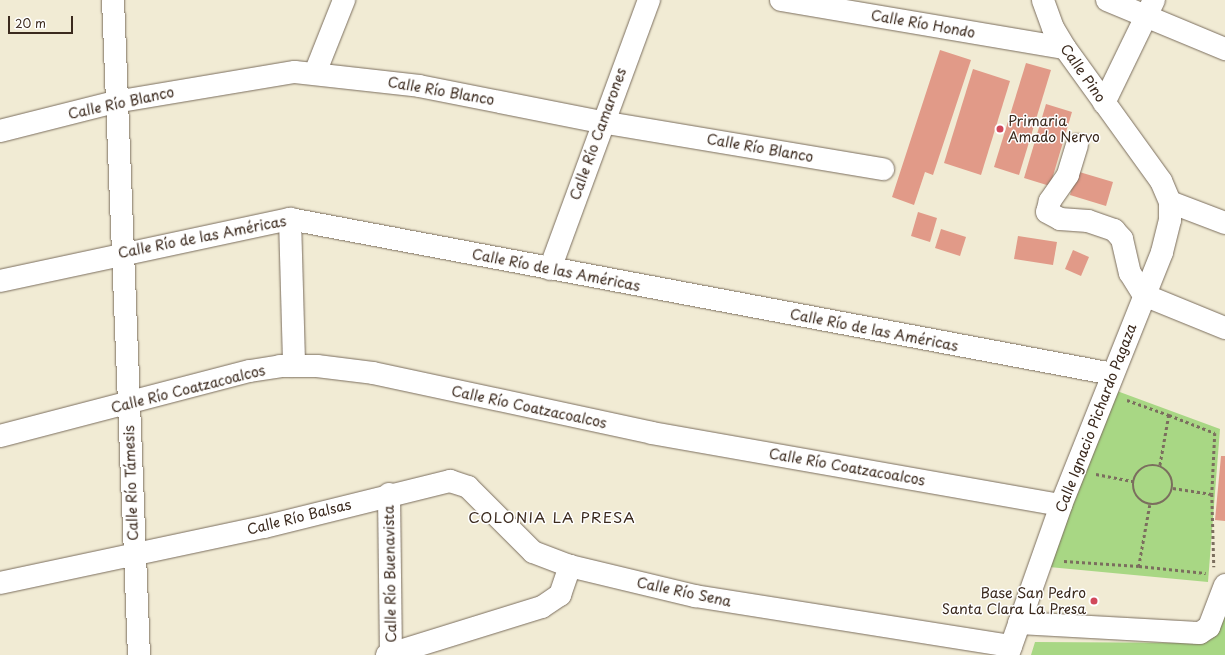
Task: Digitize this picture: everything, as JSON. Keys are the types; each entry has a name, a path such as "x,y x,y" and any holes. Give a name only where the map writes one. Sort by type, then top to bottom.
{"street":[{"name":"Calle Río Támesis","path":"113,0 115,102 125,252 128,404 139,655"},
{"path":"316,73 344,0"},
{"name":"Calle Río Camarones","path":"550,269 601,122 648,0"},
{"name":"Calle Río Hondo","path":"781,0 1065,48"},
{"name":"Calle Pino","path":"1043,0 1049,21 1065,48 1161,180"},
{"path":"1107,0 1149,9 1225,49"},
{"path":"1104,103 1149,9"},
{"name":"Calle Río Blanco","path":"0,131 115,102 277,74 316,73 419,86 601,122 883,169"},
{"path":"1077,145 1068,175 1050,201 1047,212 1060,219 1088,220 1120,234 1130,273 1144,295 1225,328"},
{"name":"Calle Ignacio Pichardo Pagaza","path":"1009,650 1061,505 1087,474 1113,374 1166,237 1170,202 1161,180"},
{"path":"1170,202 1225,223"},
{"path":"290,219 294,366"},
{"name":"Calle Río de las Américas","path":"0,281 125,252 290,219 1113,374"},
{"name":"Calle Río Coatzacoalcos","path":"0,436 128,404 250,371 294,366 373,373 652,433 1061,505"},
{"name":"Calle Río Balsas","path":"0,583 134,552 264,527 439,482 459,483 478,496 533,552 570,566"},
{"name":"Calle Río Buenavista","path":"389,494 390,655"},
{"path":"390,655 542,608 560,595 570,566"},
{"name":"Calle Río Sena","path":"570,566 695,596 1009,650"},
{"path":"1019,623 1200,633 1209,627 1225,585"}],"path":[{"path":"1062,553 1059,561 1139,566 1214,574 1212,494 1215,433 1127,399 1124,406"},
{"path":"1160,466 1169,415"},
{"path":"1144,466 1160,466 1172,475 1174,488 1163,503 1150,505 1135,494 1133,481 1144,466"},
{"path":"1087,474 1098,467"},
{"path":"1087,474 1133,481"},
{"path":"1174,488 1212,494"},
{"path":"1139,566 1150,505"}],"green space":[{"path":"1117,391 1220,429 1208,582 1049,567"},
{"path":"1225,596 1225,655 1031,655 1035,642 1206,643"}],"building":[{"path":"940,50 971,60 933,175 925,172 914,205 892,197"},
{"path":"1026,63 1051,70 1019,175 994,167"},
{"path":"973,69 1010,81 981,175 944,163"},
{"path":"1046,104 1072,112 1050,186 1024,178"},
{"path":"1076,171 1113,182 1106,206 1070,195"},
{"path":"918,212 937,218 930,242 911,236"},
{"path":"941,229 966,237 960,256 935,248"},
{"path":"1018,236 1057,242 1053,265 1014,259"},
{"path":"1073,250 1089,257 1081,276 1065,269"},
{"path":"1221,456 1225,456 1225,521 1215,520"}],"place":[{"name":"Primaria Amado Nervo","path":"1000,129"},
{"name":"Base San Pedro Santa Clara La Presa","path":"1094,601"}],"district":[{"name":"COLONIA LA PRESA","path":"552,517"}]}
